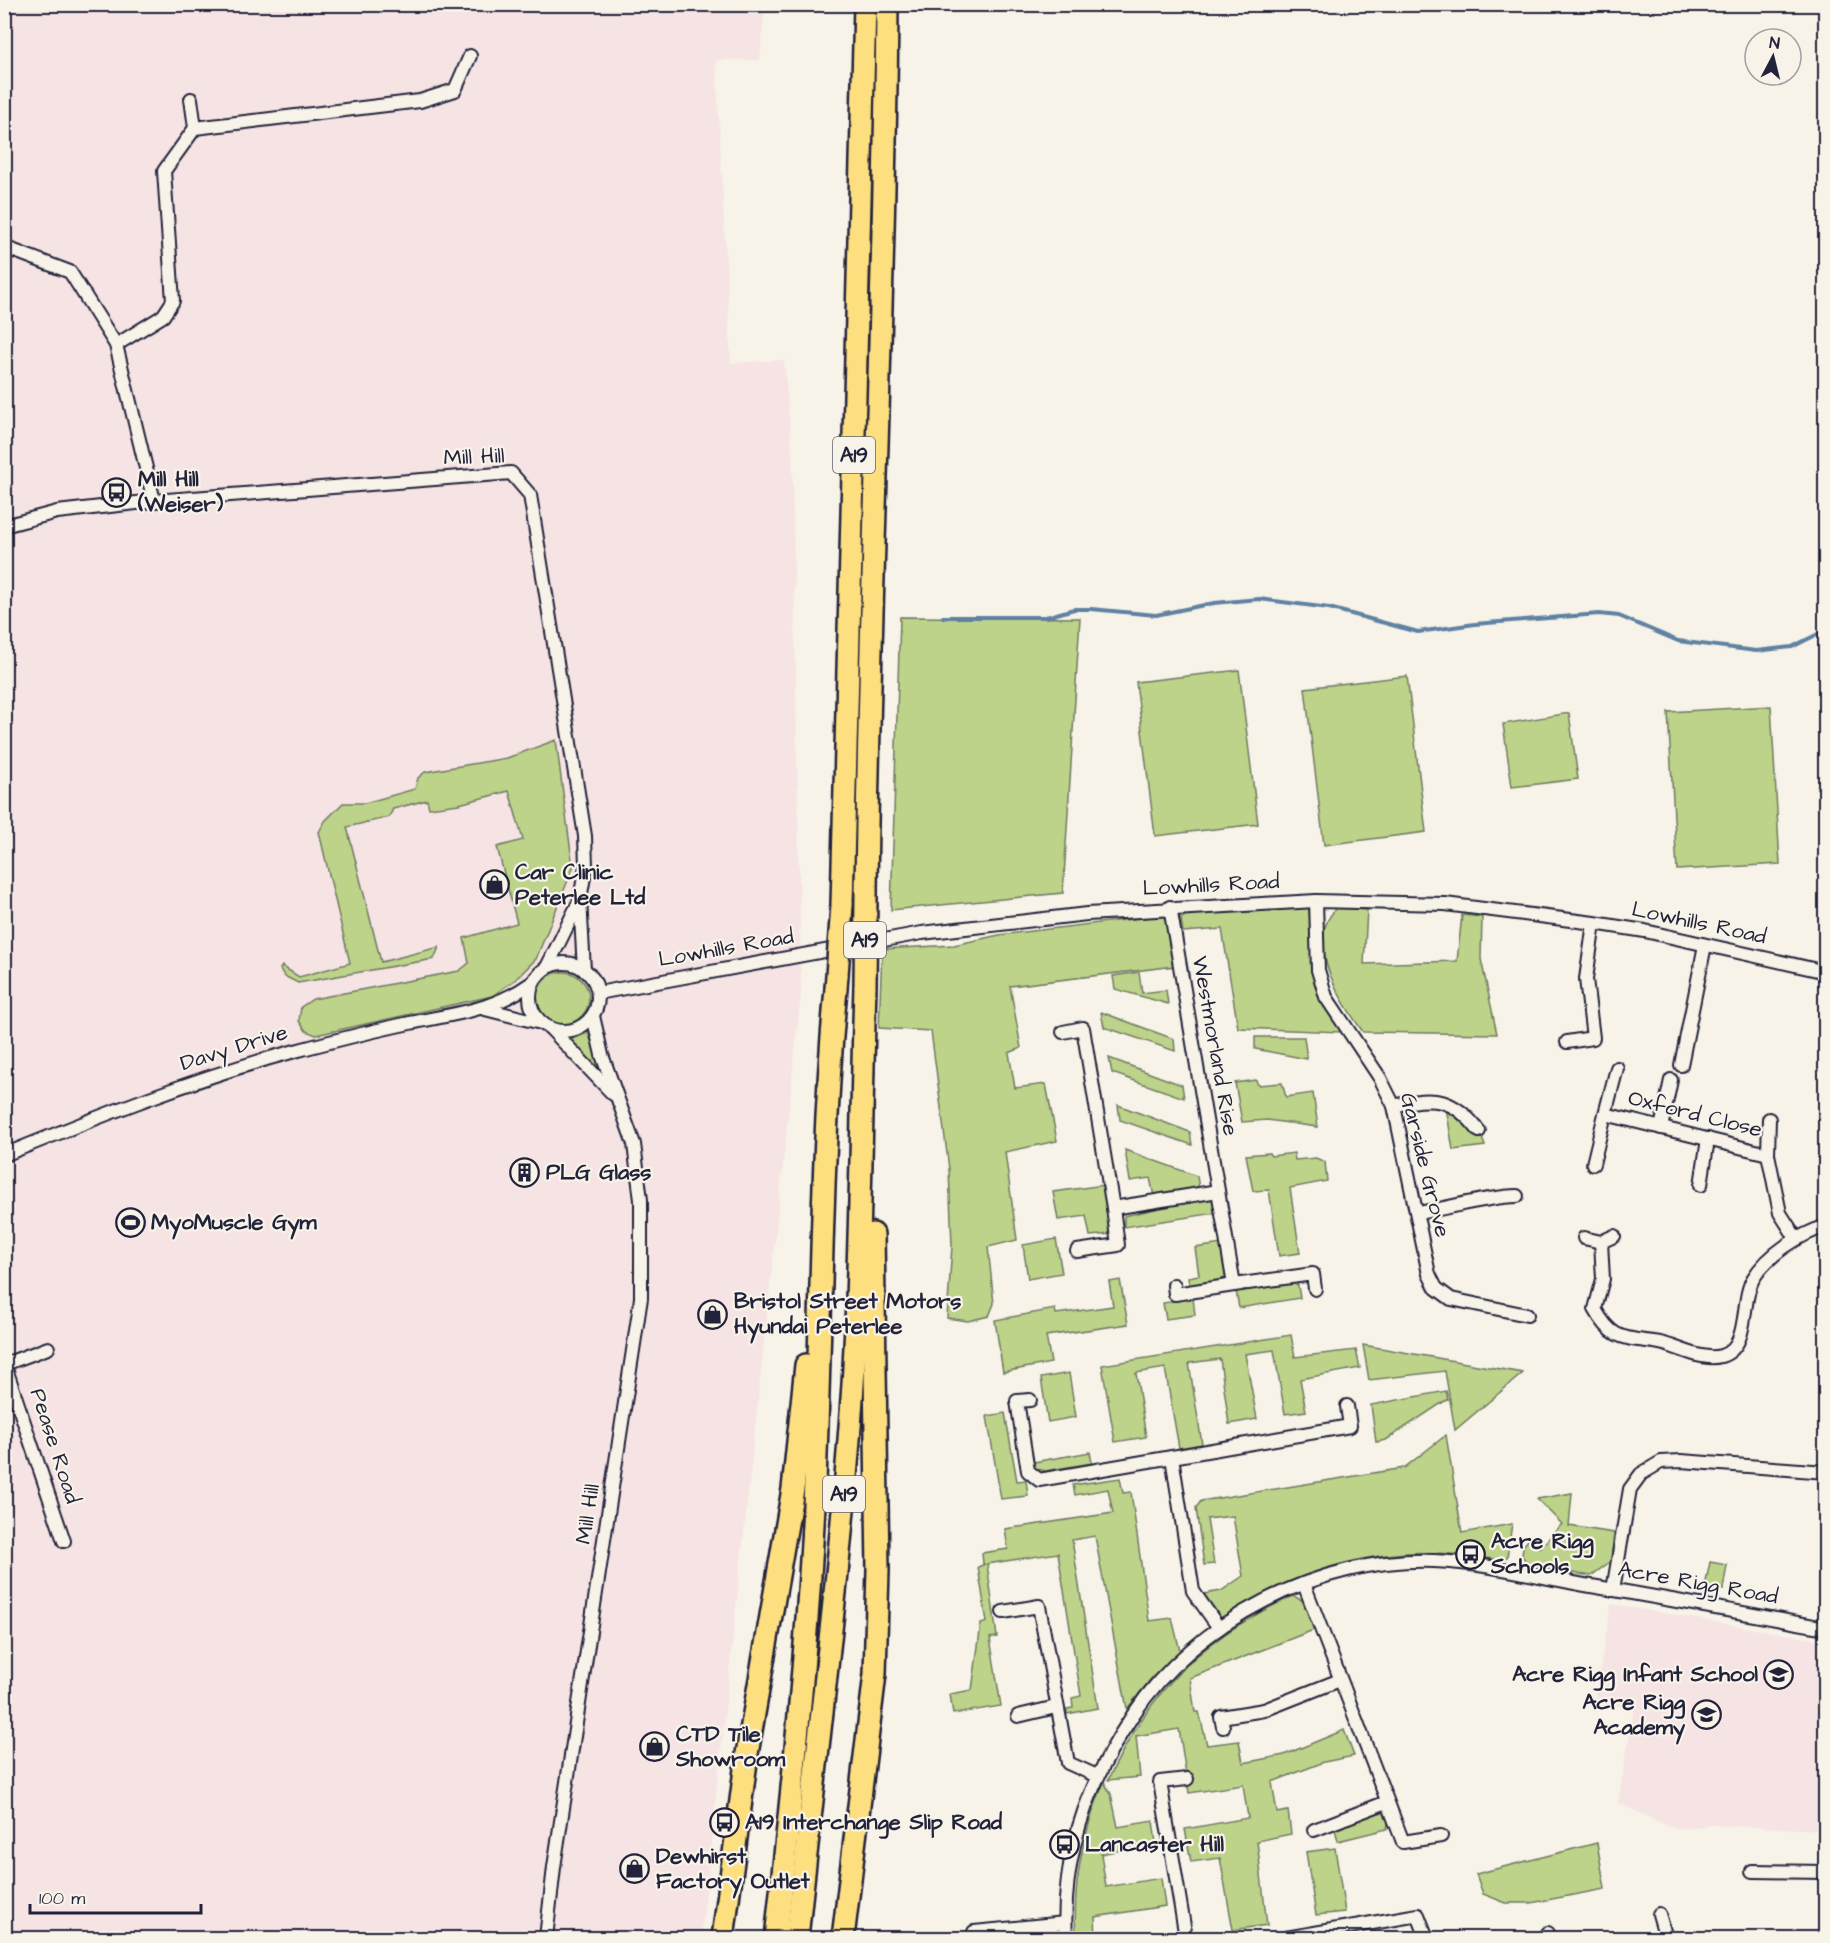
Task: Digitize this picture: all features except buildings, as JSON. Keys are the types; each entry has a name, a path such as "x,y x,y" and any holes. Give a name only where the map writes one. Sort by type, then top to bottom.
{"highway":[{"name":"A19","path":"776,1938 807,1619 817,1417 824,1195 842,905 865,4"},
{"name":"A19","path":"796,1938 832,1634 853,1386 859,1249 868,700 886,133 887,4"},
{"path":"886,133 898,4"},
{"path":"843,1938 875,1674 878,1570 873,1115 863,1048"},
{"path":"723,1938 747,1754 793,1489 807,1362 812,1255 824,1195"}],"street":[{"path":"195,128 420,101 455,90 470,56"},
{"path":"116,345 163,316 173,301 164,171 195,128 191,99"},
{"path":"4,247 70,272 116,345 154,501"},
{"name":"Mill Hill","path":"4,526 57,513 154,501 512,473 530,495 583,825 585,866 580,899 584,970"},
{"name":"Mill Hill","path":"548,967 580,899"},
{"name":"Lowhills Road","path":"598,993 922,933 1170,907 1316,901 1445,904 1594,923 1645,931 1826,972"},
{"name":"Garside Grove","path":"1316,901 1318,970 1326,997 1380,1078 1394,1106 1429,1274 1436,1288 1451,1299 1527,1314"},
{"name":"Westmorland Rise","path":"1170,907 1234,1285"},
{"path":"1567,1042 1593,1038 1586,979 1594,923"},
{"path":"1681,1065 1705,945"},
{"path":"568,963 584,970 595,982 598,993 593,1016 585,1025 574,1030 546,1026 530,1002 533,982 548,967 568,963"},
{"name":"Davy Drive","path":"4,1155 198,1079 358,1034 485,1009 513,997 533,982"},
{"name":"Davy Drive","path":"485,1009 546,1026"},
{"name":"Mill Hill","path":"546,1938 554,1867 641,1298 642,1210 634,1144 616,1097 593,1016"},
{"name":"Mill Hill","path":"546,1026 616,1097"},
{"path":"1063,1032 1083,1028 1118,1245 1077,1251"},
{"name":"Oxford Close","path":"1617,1068 1605,1114 1768,1154 1780,1213 1796,1238"},
{"path":"1660,1128 1671,1080"},
{"path":"1394,1106 1417,1100 1441,1100 1465,1112 1479,1131"},
{"path":"1593,1164 1605,1114"},
{"path":"1768,1154 1769,1119"},
{"path":"1701,1185 1708,1139"},
{"path":"1113,1208 1218,1191"},
{"path":"1417,1213 1457,1208 1491,1197 1517,1196"},
{"path":"1601,1242 1603,1279 1595,1309 1604,1327 1622,1338 1671,1344 1704,1356 1722,1356 1738,1342 1752,1280 1764,1266 1796,1238 1826,1226"},
{"path":"1584,1238 1601,1242 1614,1236"},
{"path":"1174,1285 1175,1294 1312,1274 1315,1289"},
{"name":"Pease Road","path":"48,1348 5,1364 64,1541"},
{"path":"1030,1400 1017,1401 1028,1472 1039,1479 1350,1426 1347,1406"},
{"path":"1172,1457 1193,1591 1219,1628"},
{"path":"1613,1590 1630,1489 1641,1474 1660,1462 1681,1461 1826,1472"},
{"name":"Acre Rigg Road","path":"1066,1938 1065,1923 1073,1847 1097,1776 1140,1704 1178,1662 1219,1628 1264,1601 1304,1584 1355,1569 1433,1561 1514,1571 1826,1628"},
{"path":"1304,1584 1403,1842 1441,1836"},
{"path":"1003,1612 1039,1606 1068,1763 1097,1776"},
{"path":"1223,1726 1221,1717 1264,1710 1340,1680"},
{"path":"1018,1716 1056,1707"},
{"path":"1186,1938 1160,1782 1187,1779"},
{"path":"1314,1830 1388,1802"},
{"path":"1752,1871 1826,1872"},
{"path":"1659,1914 1666,1938"},
{"path":"1286,1938 1418,1915 1427,1938"},
{"path":"975,1938 974,1932 1065,1923"}],"shaded area":[{"path":"5,5 765,5 760,60 716,60 731,363 784,360 792,453 801,993 701,1938 5,1938"},
{"name":"Acre Rigg Academy","path":"1611,1604 1825,1641 1825,1830 1711,1825 1675,1829 1618,1803 1634,1709 1600,1702 1596,1695"}],"green space":[{"path":"900,617 1080,618 1063,893 891,910"},
{"path":"1239,670 1258,824 1155,836 1136,682"},
{"path":"1407,676 1426,832 1324,845 1305,688"},
{"path":"1771,706 1780,864 1677,870 1668,712"},
{"path":"1569,713 1578,779 1512,787 1503,724"},
{"path":"556,740 573,868 536,959 515,980 492,996 316,1035 306,1031 299,1021 301,1007 313,999 459,971 469,963 464,938 517,923 497,847 523,840 509,791 459,804 429,808 427,800 393,809 389,817 347,827 381,962 439,947 434,959 298,983 284,976 280,969 282,966 299,977 350,963 319,832 325,821 343,803 365,803 415,789 418,778 425,772 507,758"},
{"path":"1309,906 1313,969 1342,1032 1238,1028 1222,929 1183,932 1181,919 1192,910"},
{"path":"1337,908 1367,910 1364,964 1457,961 1462,915 1482,917 1481,959 1497,1034 1363,1032 1336,988 1324,954 1323,937 1327,922"},
{"path":"1166,915 1175,966 1010,986 1021,1048 1009,1053 1015,1088 1046,1084 1057,1141 1005,1152 1017,1240 988,1247 994,1304 989,1316 968,1321 947,1318 952,1246 949,1169 931,1031 879,1028 882,949 954,945 999,935"},
{"path":"563,972 573,974 581,980 587,988 589,998 587,1008 581,1016 573,1022 563,1024 553,1022 545,1016 539,1008 537,998 539,988 545,980 553,974"},
{"path":"1139,972 1142,993 1166,990 1168,1004 1115,989 1113,976"},
{"path":"1101,1012 1174,1039 1175,1051 1104,1027"},
{"path":"588,1033 604,1073 602,1074 569,1040"},
{"path":"1255,1037 1304,1037 1307,1059 1255,1049"},
{"path":"1109,1058 1182,1085 1184,1098 1112,1073"},
{"path":"1256,1080 1258,1085 1282,1083 1286,1097 1313,1093 1318,1127 1267,1120 1242,1122 1235,1083"},
{"path":"1118,1105 1190,1132 1192,1145 1120,1120"},
{"path":"1446,1107 1481,1135 1485,1146 1453,1150"},
{"path":"1125,1150 1197,1176 1199,1189 1154,1196 1150,1178 1130,1181"},
{"path":"1269,1153 1271,1156 1294,1153 1295,1160 1316,1158 1325,1162 1327,1181 1290,1188 1300,1253 1279,1256 1269,1190 1253,1191 1246,1155"},
{"path":"1104,1185 1111,1234 1090,1236 1086,1216 1058,1220 1053,1192"},
{"path":"1203,1198 1213,1198 1216,1213 1124,1227 1124,1216"},
{"path":"1056,1239 1062,1273 1028,1279 1023,1245"},
{"path":"1222,1244 1226,1278 1193,1288 1189,1284 1188,1277 1199,1275 1195,1248"},
{"path":"1120,1280 1128,1324 1046,1336 1051,1363 1003,1372 995,1320 1055,1309 1056,1314 1113,1306 1109,1282"},
{"path":"1297,1280 1300,1298 1239,1308 1236,1291"},
{"path":"1193,1298 1195,1315 1166,1319 1163,1303"},
{"path":"1291,1335 1295,1357 1356,1350 1360,1368 1300,1379 1306,1411 1285,1414 1274,1350 1245,1354 1257,1419 1229,1424 1220,1359 1189,1363 1202,1444 1179,1448 1165,1368 1136,1373 1146,1437 1115,1442 1102,1365"},
{"path":"1363,1345 1523,1373 1455,1430 1445,1371 1369,1380"},
{"path":"1069,1373 1076,1417 1048,1422 1041,1378"},
{"path":"1446,1391 1448,1399 1386,1440 1376,1442 1371,1405"},
{"path":"1005,1413 1017,1481 1026,1480 1028,1496 1001,1499 987,1416"},
{"path":"1446,1435 1462,1533 1512,1524 1507,1557 1501,1560 1453,1554 1405,1553 1356,1560 1286,1583 1263,1593 1221,1618 1204,1594 1221,1591 1243,1576 1233,1516 1207,1519 1214,1564 1204,1565 1196,1508 1201,1501 1404,1468"},
{"path":"1090,1452 1092,1463 1045,1471 1034,1468 1034,1462"},
{"path":"1120,1478 1123,1493 1131,1492 1149,1621 1172,1618 1180,1651 1150,1680 1127,1709 1095,1536 1072,1540 1098,1708 1067,1714 1067,1709 1073,1708 1072,1698 1081,1696 1058,1553 987,1564 997,1637 990,1638 1001,1706 953,1714 950,1694 972,1690 981,1624 987,1622 978,1567 985,1564 983,1564 982,1553 1008,1549 1005,1529 1113,1513 1108,1489 1075,1495 1073,1485"},
{"path":"1572,1493 1569,1526 1614,1533 1611,1561 1591,1576 1530,1566 1522,1556 1523,1546 1528,1540 1540,1548 1562,1524 1537,1499"},
{"path":"1710,1562 1727,1565 1723,1590 1705,1587"},
{"path":"1293,1596 1306,1602 1316,1629 1190,1678 1195,1712 1199,1712 1207,1745 1239,1741 1243,1763 1284,1755 1344,1730 1354,1756 1324,1762 1272,1782 1277,1813 1288,1811 1291,1834 1257,1841 1267,1925 1233,1930 1220,1858 1191,1862 1185,1829 1248,1818 1243,1785 1189,1793 1179,1729 1136,1736 1140,1777 1108,1780 1142,1719 1182,1670 1232,1629"},
{"path":"1104,1782 1111,1794 1118,1827 1153,1821 1156,1843 1101,1854 1106,1887 1161,1878 1165,1906 1095,1917 1096,1938 1076,1938 1076,1898 1081,1858 1090,1820"},
{"path":"1377,1812 1385,1813 1389,1819 1387,1829 1338,1841 1335,1829"},
{"path":"1597,1843 1605,1889 1531,1903 1506,1903 1483,1894 1476,1874"},
{"path":"1335,1848 1345,1912 1316,1915 1306,1852"}],"waterway":[{"path":"943,617 1046,617 1074,609 1156,615 1214,603 1259,599 1329,608 1418,632 1475,624 1599,614 1619,616 1678,641 1756,651 1792,647 1826,630"}],"place":[{"name":"Mill Hill (Weiser)","path":"117,492"},
{"name":"Car Clinic Peterlee Ltd","path":"494,885"},
{"name":"PLG Glass","path":"525,1172"},
{"name":"MyoMuscle Gym","path":"130,1222"},
{"name":"Bristol Street Motors Hyundai Peterlee","path":"713,1314"},
{"name":"Acre Rigg Schools","path":"1470,1554"},
{"name":"Acre Rigg Infant School","path":"1779,1674"},
{"name":"Acre Rigg Academy","path":"1706,1715"},
{"name":"CTD Tile Showroom","path":"655,1747"},
{"name":"A19 Interchange Slip Road","path":"724,1822"},
{"name":"Lancaster Hill","path":"1064,1844"},
{"name":"Dewhirst Factory Outlet","path":"635,1869"}]}
